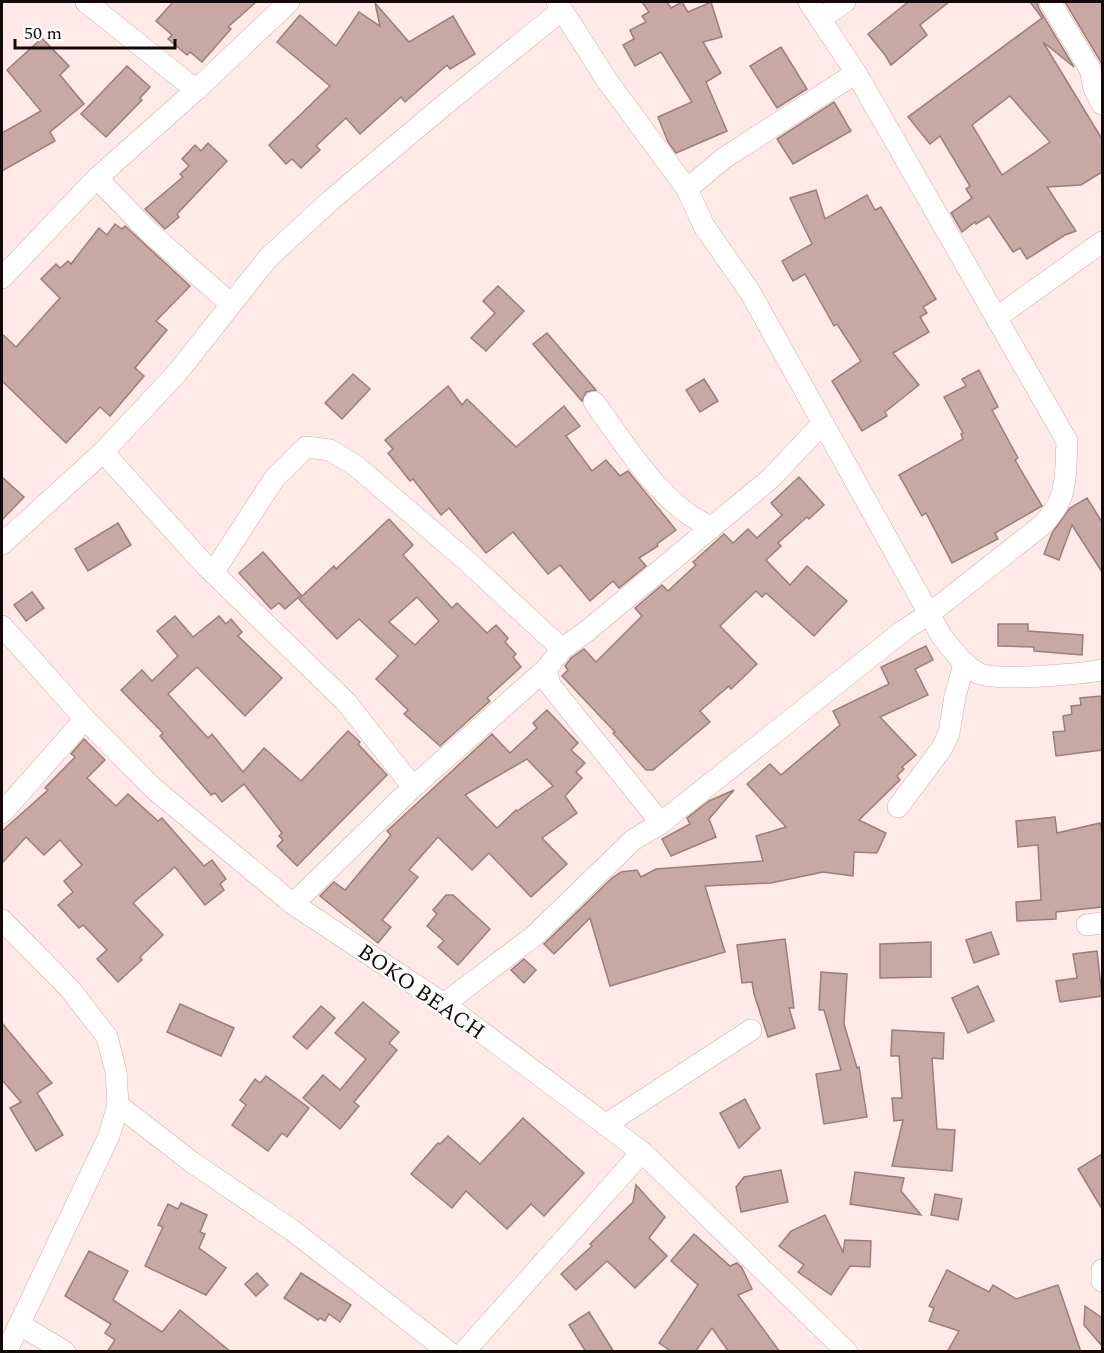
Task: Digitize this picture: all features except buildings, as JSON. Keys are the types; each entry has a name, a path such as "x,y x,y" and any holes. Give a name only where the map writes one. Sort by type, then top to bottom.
{"street":[{"path":"86,2 196,90"},
{"path":"2,278 97,178 196,90 289,2"},
{"path":"444,1004 534,936 633,840 661,823 904,630 929,614 1041,526 1053,514 1062,499 1067,441 856,73 815,10 845,2"},
{"path":"1050,2 1090,69 1094,88 1102,104"},
{"path":"2,544 103,452 177,373 268,258 331,200 560,6 608,82 687,189 704,226 750,292 942,637 964,664 980,674 1002,676 1073,675 1102,670"},
{"path":"687,189 724,158 856,73"},
{"path":"97,178 149,232 231,304"},
{"path":"996,318 1102,242"},
{"path":"594,402 629,450 674,503 694,519 713,526"},
{"path":"293,904 412,787 546,669 562,649 587,631 771,478 823,423"},
{"path":"213,573 274,479 306,447 330,450 356,465 426,524 530,617 562,649"},
{"path":"103,452 213,573 346,702 412,787"},
{"name":"BOKO BEACH","path":"2,626 85,719 153,788 293,904 444,1004 642,1152 847,1352"},
{"path":"898,807 942,748 949,733 955,696 964,664"},
{"path":"546,669 550,685 661,823"},
{"path":"2,813 85,719"},
{"path":"2,920 70,989 107,1037 116,1072 118,1105 109,1136 6,1352"},
{"path":"605,1125 751,1030"},
{"path":"118,1105 193,1163 292,1230 449,1352"},
{"path":"464,1352 642,1152"},
{"path":"1102,1270 1102,1281"},
{"path":"19,1324 65,1352"}]}
